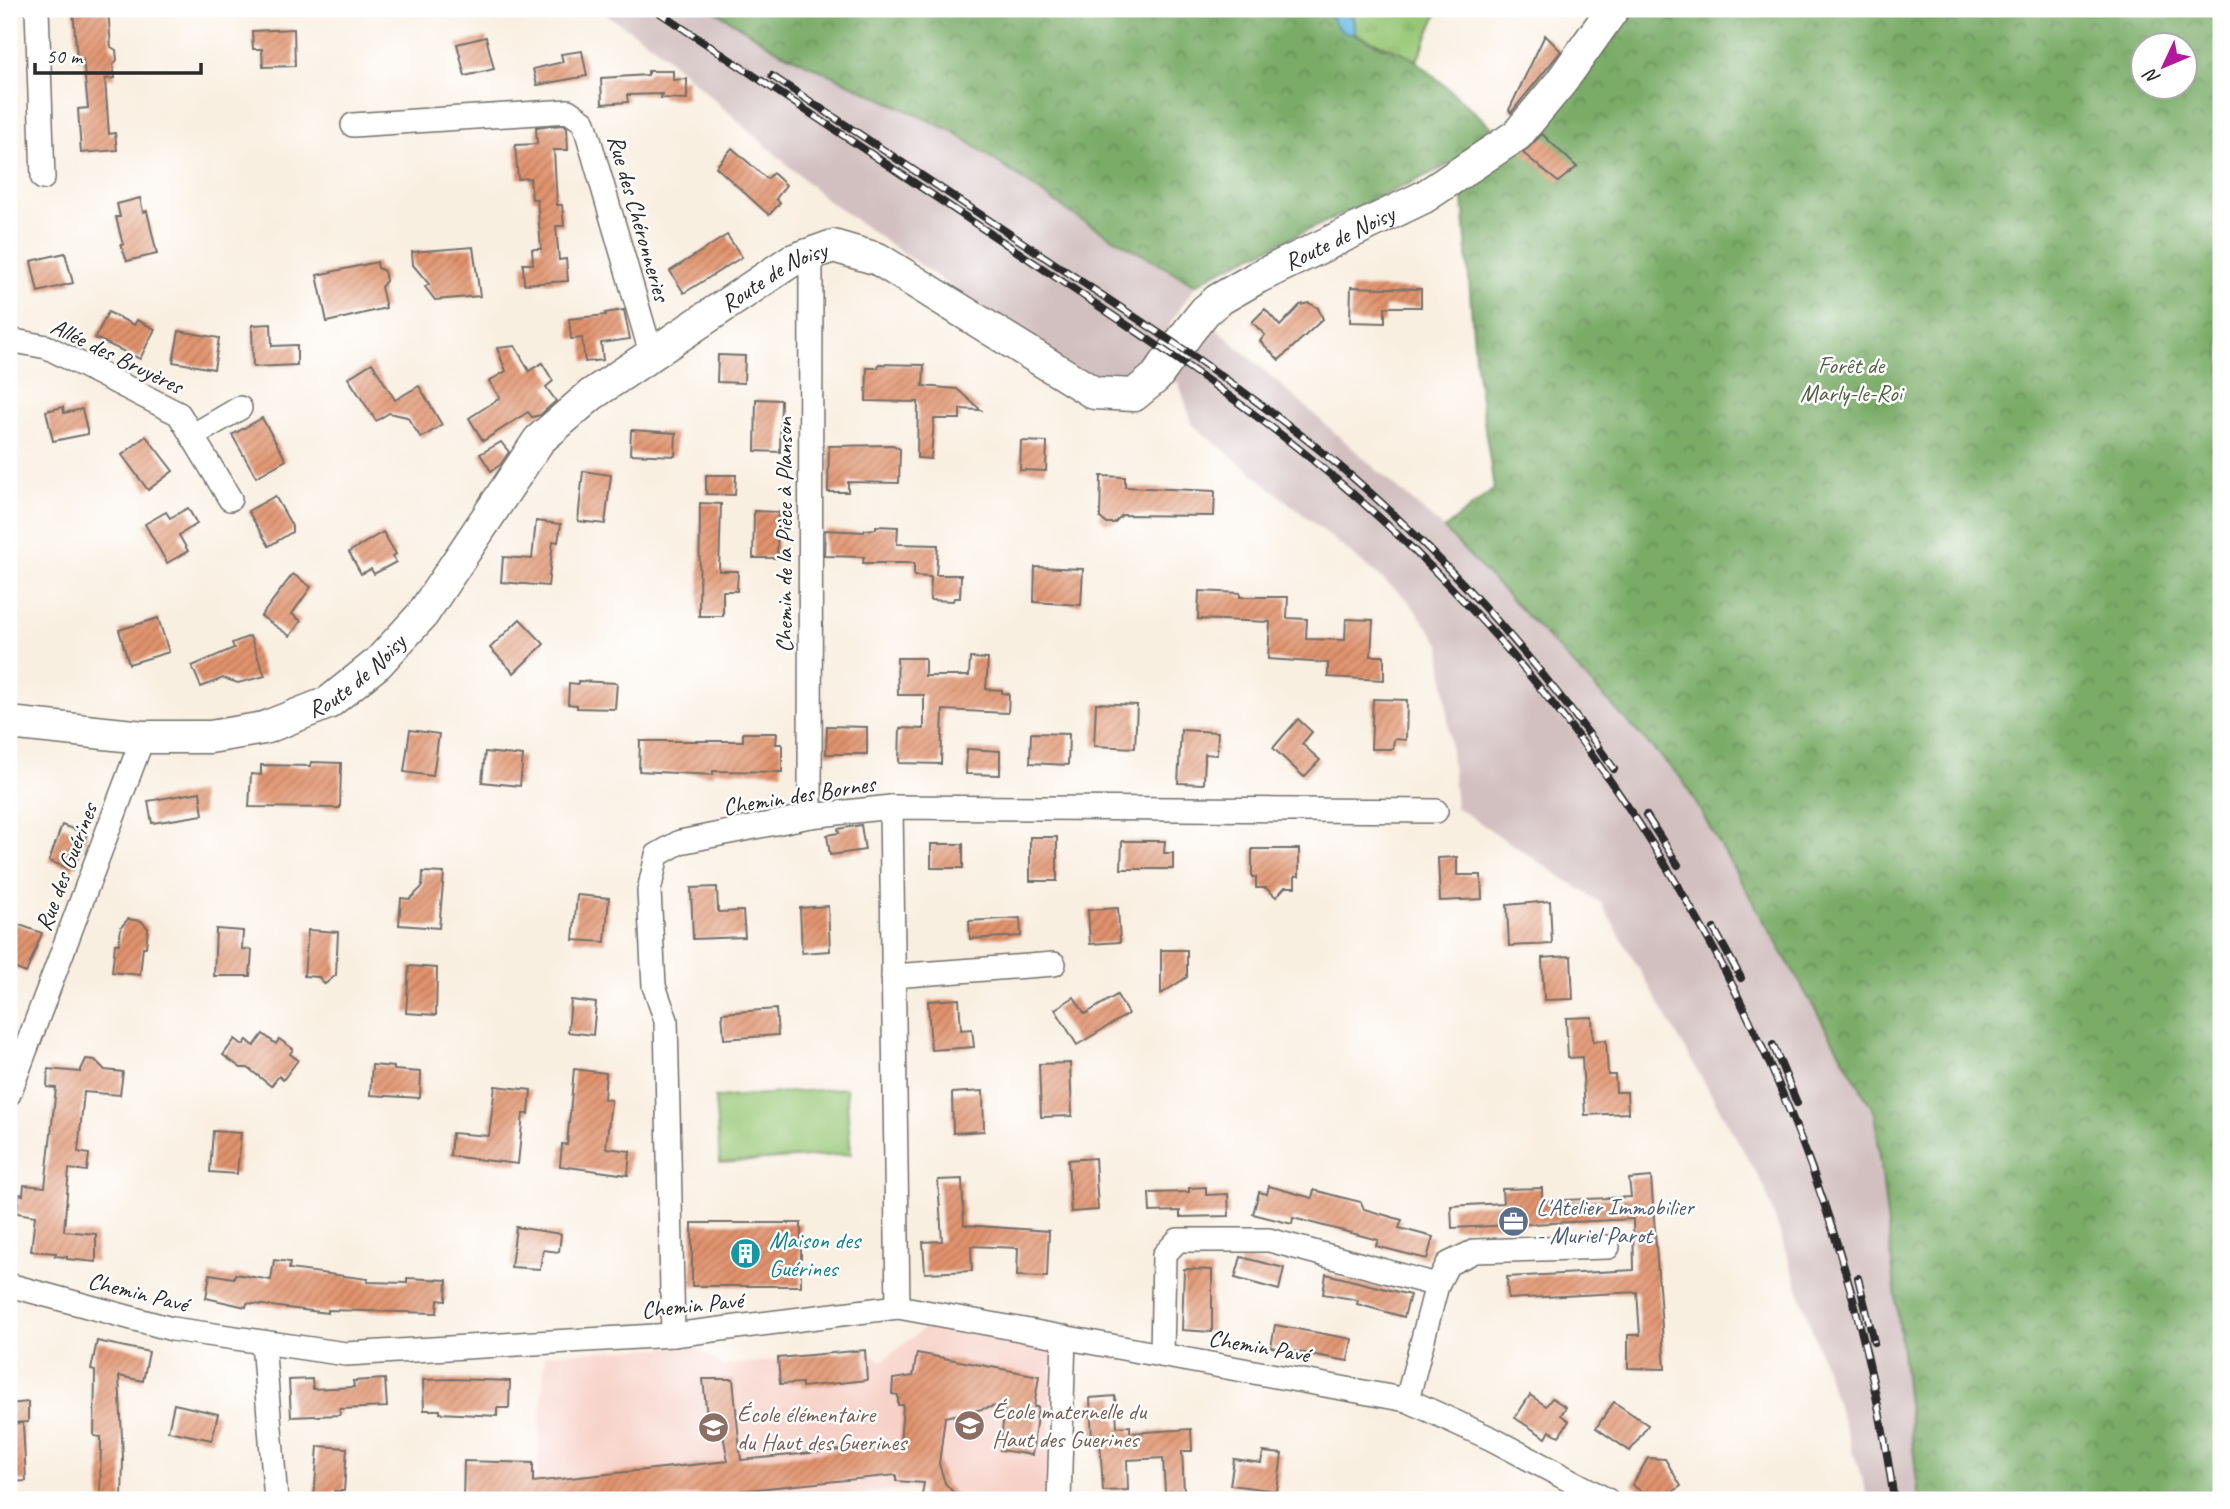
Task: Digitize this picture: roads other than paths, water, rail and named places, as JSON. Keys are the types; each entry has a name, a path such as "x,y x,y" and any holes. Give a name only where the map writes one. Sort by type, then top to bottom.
{"street":[{"path":"37,9 43,178"},
{"name":"Route de Noisy","path":"9,723 143,737 210,737 264,728 328,702 378,663 422,615 539,440 591,395 651,353 791,261 833,246 878,259 1094,393 1134,395 1156,377 1205,311 1218,300 1258,277 1424,197 1517,135 1562,82 1614,9"},
{"name":"Rue des Chéronneries","path":"353,125 568,111 584,122 651,353"},
{"name":"Chemin de la Pièce à Planson","path":"810,816 811,254"},
{"name":"Allée des Bruyères","path":"9,340 47,347 179,414 230,499"},
{"path":"192,436 240,408"},
{"name":"Rue des Guérines","path":"9,1094 143,737"},
{"path":"891,807 898,1307"},
{"name":"Chemin des Bornes","path":"673,1335 666,1020 654,986 649,891 657,855 680,842 810,816 891,807 1436,811"},
{"path":"893,976 1054,964"},
{"path":"1162,1355 1164,1255 1178,1240 1269,1240 1437,1286"},
{"path":"1407,1400 1437,1286 1448,1264 1475,1251 1608,1247"},
{"name":"Chemin Pavé","path":"9,1285 172,1329 346,1354 673,1335 898,1307 1407,1400 1492,1439 1607,1500"},
{"path":"1059,1500 1064,1337"},
{"path":"263,1343 276,1500"}],"water":[{"path":"1327,9 1352,9 1355,34 1340,29"}],"railway":[{"path":"654,9 1156,345 1277,431 1353,494 1458,595 1554,706 1639,824 1714,949 1777,1080 1828,1216 1867,1357 1894,1500"},
{"path":"772,76 1186,351 1317,448 1367,490 1481,603 1537,667 1614,769"},
{"path":"1646,815 1678,865"},
{"path":"1714,929 1741,978"},
{"path":"1773,1045 1797,1103"},
{"path":"1858,1278 1874,1342"}],"place":[{"name":"L'Atelier Immobilier - Muriel Parot","path":"1513,1221"},
{"name":"Maison des Guérines","path":"746,1254"},
{"name":"École maternelle du Haut des Guerines","path":"969,1425"},
{"name":"École élémentaire du Haut des Guerines","path":"714,1428"}],"park label":[{"name":"Forêt de Marly-le-Roi","path":"1851,379"}]}
